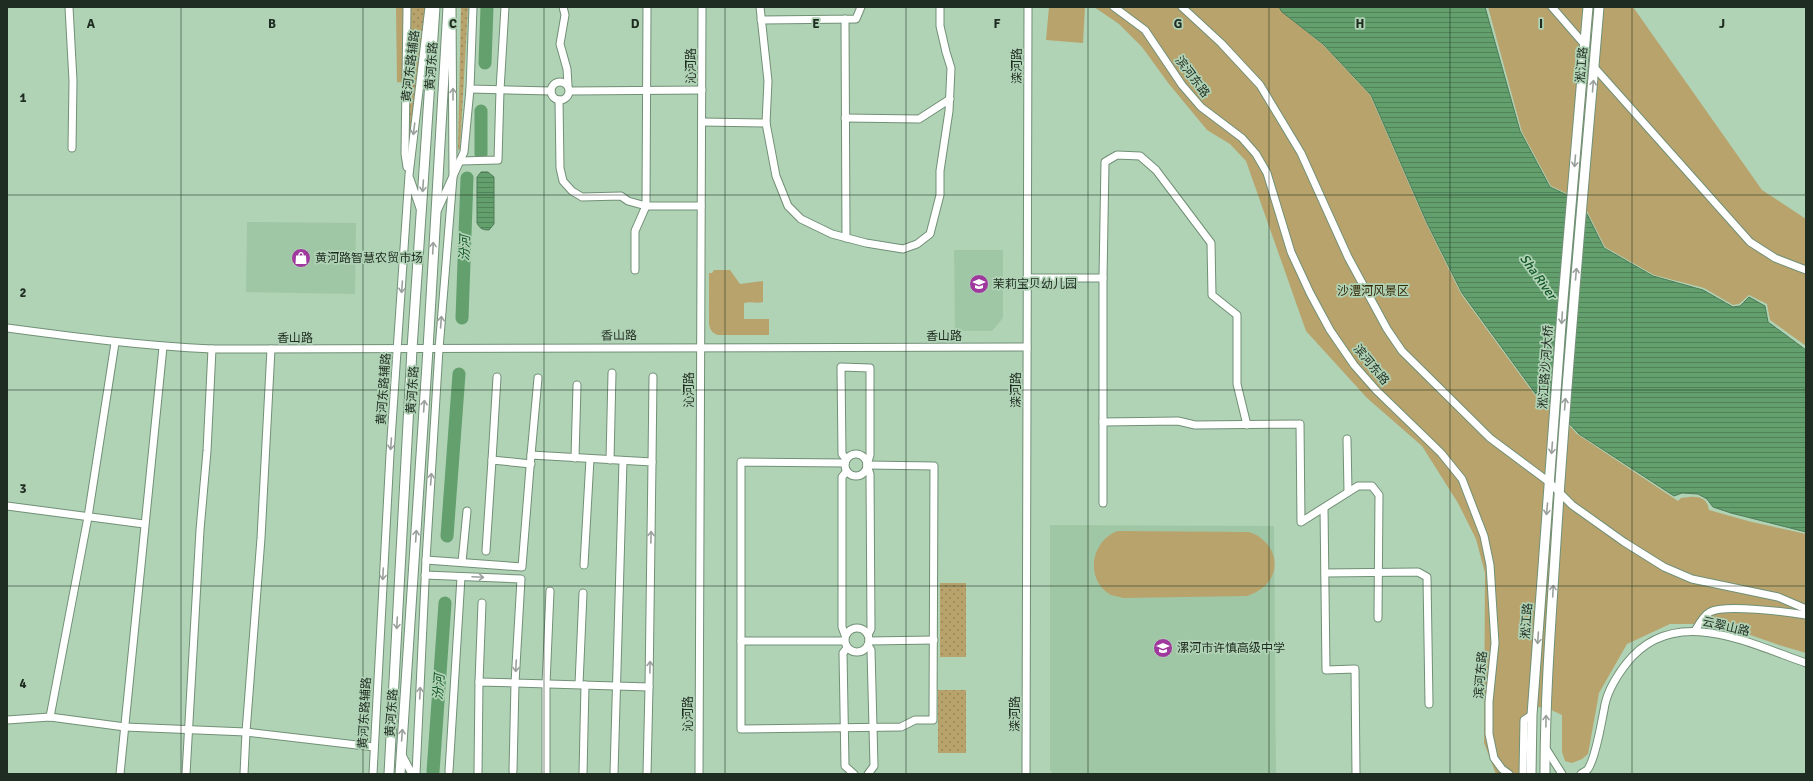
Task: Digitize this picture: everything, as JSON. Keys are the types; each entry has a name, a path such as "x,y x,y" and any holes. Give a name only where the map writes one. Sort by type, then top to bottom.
{"main road":[{"name":"黄河东路","path":"389,774 412,349 435,7"},
{"name":"黄河东路","path":"400,774 428,349 448,7"},
{"name":"淞江路","path":"1578,122 1588,7"},
{"name":"淞江路","path":"1589,125 1599,7"},
{"name":"淞江路沙河大桥","path":"1550,470 1578,122"},
{"name":"淞江路沙河大桥","path":"1560,470 1589,125"},
{"name":"淞江路","path":"1531,774 1532,715 1550,470"},
{"name":"淞江路","path":"1545,774 1546,712 1560,470"}],"street":[{"path":"69,7 73,81 72,148"},
{"path":"407,7 405,154 409,175 422,213"},
{"name":"黄河东路辅路","path":"372,774 390,454 409,175 429,7"},
{"path":"416,774 425,574 439,349 453,177 452,7"},
{"path":"435,214 464,152 470,89 473,7"},
{"path":"460,160 498,160 500,90 505,7"},
{"path":"563,7 564,15 560,44 567,69 569,88 565,99 559,100 553,97 551,91 553,85 557,82 563,82 569,88 702,90"},
{"path":"635,270 636,231 646,206 647,7"},
{"name":"沁河路","path":"699,774 702,7"},
{"path":"760,7 768,81 766,123 776,176 788,206 801,219 832,234 866,243 903,249 917,244 930,234 940,195 940,171 950,99 951,68 940,26 940,7"},
{"path":"761,20 856,19 861,7"},
{"name":"滦河路","path":"1026,774 1028,7"},
{"name":"滨河东路","path":"1114,7 1145,30 1182,85 1201,107 1242,138 1256,154 1266,173 1291,252 1310,293 1330,330 1358,370 1440,454 1462,479 1484,536 1490,565 1495,642 1489,702 1489,734 1494,758 1502,769 1509,774"},
{"path":"1182,7 1221,43 1260,86 1301,153 1348,257 1386,329 1402,351 1490,438 1550,482 1572,506 1618,538 1664,567 1692,579 1778,597 1806,609"},
{"path":"1552,7 1585,45"},
{"path":"845,19 846,238"},
{"path":"1594,67 1750,242 1775,258 1806,270"},
{"path":"470,89 551,91"},
{"path":"845,118 919,119 950,99"},
{"path":"559,100 560,168 563,180 572,191 582,197 621,196 628,201 646,206 701,206"},
{"path":"702,122 766,123"},
{"path":"1103,503 1103,278 1105,162 1117,155 1140,156 1156,170 1211,243 1212,295 1237,316 1237,384 1247,424"},
{"path":"1028,278 1103,278"},
{"name":"香山路","path":"7,328 115,343 212,349 439,349 700,346 1027,347"},
{"path":"50,717 88,517 115,343"},
{"path":"120,774 163,347"},
{"path":"186,774 212,349"},
{"path":"244,774 261,538 271,349"},
{"path":"845,461 849,455 858,453 866,458 867,465 870,474 871,629 868,640 862,651 858,652 850,651 845,641 842,627 842,477 846,472 845,461 842,454 841,367 870,368 870,455 867,465 866,471 859,476 850,475 846,472"},
{"path":"610,460 612,373"},
{"path":"486,551 497,377"},
{"path":"647,774 653,377"},
{"path":"426,560 522,567 538,378"},
{"path":"575,458 577,385"},
{"path":"1103,422 1178,421 1195,425 1300,424 1301,522 1358,486 1372,486 1378,495 1378,618"},
{"path":"1348,439 1348,492"},
{"path":"531,455 652,462"},
{"path":"584,565 590,459"},
{"path":"492,460 531,464"},
{"path":"614,773 622,461"},
{"path":"845,461 741,462 741,729 901,726 915,720 934,720 934,466 867,465"},
{"path":"7,506 144,524"},
{"path":"1324,508 1326,670 1355,669 1356,774"},
{"path":"462,562 467,511"},
{"path":"1325,573 1418,572 1427,578 1429,704"},
{"path":"425,574 521,579 515,683 513,771"},
{"path":"449,771 461,577"},
{"path":"546,773 546,684 550,591"},
{"path":"583,593 583,774"},
{"path":"1772,611 1778,597"},
{"path":"478,773 482,603"},
{"path":"1695,631 1704,616 1716,609 1772,611 1806,615"},
{"path":"854,774 845,766 843,653 848,632 855,628 863,630 871,650 874,766 868,774"},
{"name":"云翠山路","path":"1581,774 1588,769 1599,736 1604,704 1617,676 1632,656 1648,642 1674,632 1695,631 1726,636 1806,663"},
{"path":"868,640 934,640"},
{"path":"741,641 845,641"},
{"path":"479,682 649,687"},
{"path":"1523,774 1524,720 1532,715"},
{"path":"7,720 50,717 125,727 246,732 374,747"},
{"path":"1545,747 1562,774"},
{"path":"401,752 412,774"}],"shaded area":[{"name":"黄河路智慧农贸市场","path":"247,222 356,223 355,294 246,292"},
{"name":"茉莉宝贝幼儿园","path":"954,250 1003,250 1003,318 992,331 955,331"},
{"name":"漯河市许慎高级中学","path":"1050,525 1274,526 1276,774 1053,774 1050,770"}],"green space":[{"path":"396,7 405,7 404,83 397,82"},
{"path":"411,7 427,7 411,148 409,146"},
{"path":"461,7 468,7 460,149 458,150"},
{"path":"1049,7 1085,7 1083,43 1046,40"},
{"name":"沙澧河风景区","path":"1094,7 1279,7 1282,12 1323,45 1370,95 1426,223 1461,294 1537,398 1551,406 1577,434 1678,501 1681,498 1699,497 1705,501 1709,510 1748,521 1806,534 1806,653 1719,624 1670,624 1627,644 1599,693 1588,754 1582,759 1572,763 1565,761 1562,752 1562,715 1549,709 1527,705 1527,770 1525,774 1496,774 1484,743 1485,573 1476,539 1458,503 1422,446 1367,398 1306,331 1246,161 1230,144 1207,130 1169,84 1142,47 1119,24"},
{"path":"1488,7 1633,7 1762,190 1806,219 1806,346 1770,320 1767,304 1749,295 1739,304 1733,305 1704,288 1654,275 1605,247 1587,211 1568,194 1551,186 1522,132"},
{"path":"714,270 730,270 740,284 763,281 763,302 744,303 744,319 769,319 769,335 718,335 712,331 709,324 709,273 712,273"},
{"path":"1118,531 1249,532 1258,536 1271,549 1275,566 1273,574 1261,589 1247,596 1123,598 1111,595 1102,588 1097,580 1094,571 1094,561 1097,551 1102,543 1109,536"},
{"path":"940,583 966,583 966,657 940,657"},
{"path":"938,690 966,690 966,753 938,753"}],"water":[{"name":"Sha River","path":"1279,7 1485,7 1520,131 1550,187 1567,195 1587,214 1604,248 1653,276 1703,290 1733,307 1740,306 1749,297 1765,306 1768,322 1806,350 1806,532 1713,507 1707,499 1698,494 1682,493 1674,496 1579,434 1551,404 1538,397 1462,293 1427,223 1371,95 1323,44 1282,12"},
{"path":"481,172 488,172 494,177 494,224 489,230 482,229 477,223 477,177"}],"waterway":[{"name":"汾河","path":"485,63 487,7"},
{"name":"汾河","path":"481,111 481,154"},
{"name":"汾河","path":"462,318 467,178"},
{"name":"汾河","path":"447,536 459,374"},
{"name":"汾河","path":"433,772 445,603"}],"place":[{"name":"黄河路智慧农贸市场","path":"301,258"},
{"name":"茉莉宝贝幼儿园","path":"979,284"},
{"name":"漯河市许慎高级中学","path":"1163,648"}]}
